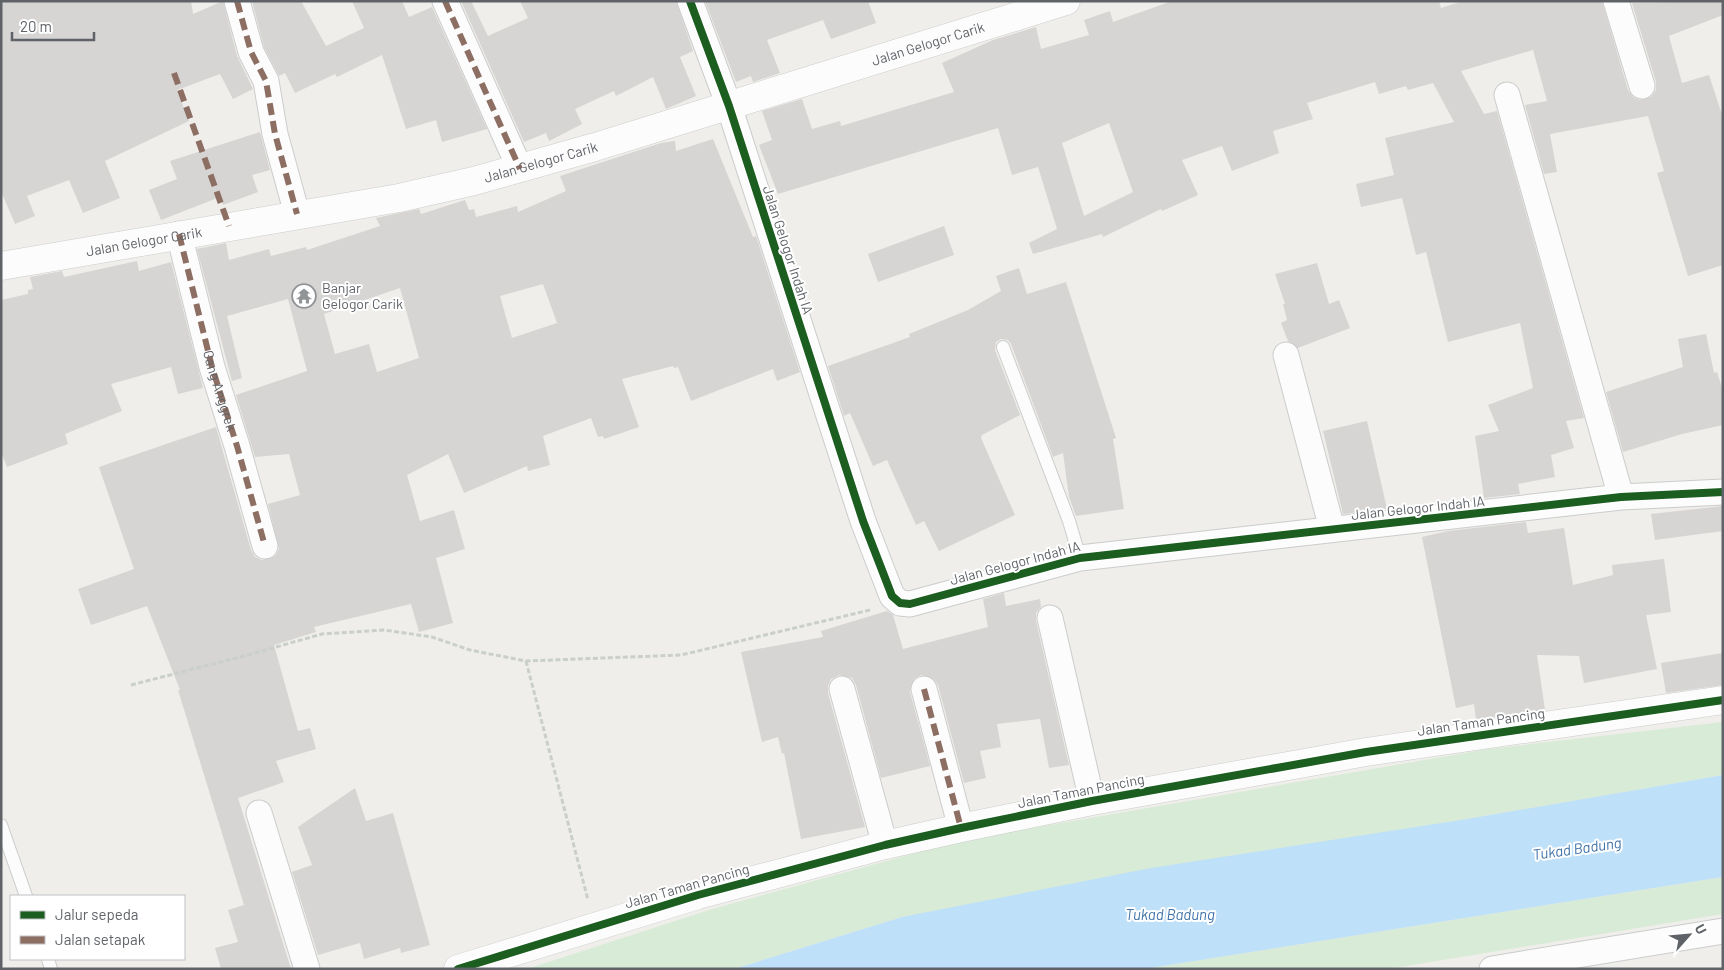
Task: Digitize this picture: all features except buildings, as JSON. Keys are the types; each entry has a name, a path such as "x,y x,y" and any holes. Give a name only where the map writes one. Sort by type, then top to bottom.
{"street":[{"path":"237,1 251,52 266,81 275,134 297,214"},
{"path":"445,1 520,168"},
{"name":"Jalan Gelogor Indah IA","path":"690,1 729,106 863,521 892,596 900,603 910,604 1080,558 1332,529 1407,523 1621,497 1723,492"},
{"name":"Jalan Gelogor Carik","path":"1,266 179,234 399,198 520,168 729,106 1066,1"},
{"path":"1616,1 1642,86"},
{"path":"1507,95 1621,497"},
{"name":"Gang Anggrek","path":"179,234 212,366 265,546"},
{"path":"1286,355 1332,529"},
{"path":"1050,618 1092,801"},
{"path":"842,689 885,845"},
{"path":"924,689 961,828"},
{"name":"Jalan Taman Pancing","path":"458,969 596,925 885,845 961,828 1092,801 1366,752 1723,700"},
{"path":"259,812 307,969"},
{"path":"1492,969 1723,931"}],"lane":[{"path":"1003,347 1069,521 1080,558"},
{"path":"1,825 26,895"}],"path":[{"path":"132,685 322,634 384,630 432,637 470,650 526,661 681,655 900,603"},
{"path":"526,661 596,925"}],"green space":[{"path":"1723,722 1723,775 902,917 734,969 527,969 712,909 963,840 1488,749"},
{"path":"1723,877 1723,914 1388,969 1144,969"}],"water":[{"name":"Tukad Badung","path":"1723,775 1723,877 1144,969 734,969 902,917 1151,868 1461,820"}],"marked path":[{"path":"237,1 251,52 266,81 275,134 297,214"},
{"path":"445,1 520,169"},
{"path":"174,73 229,226"},
{"path":"179,234 212,367 237,446 265,546"},
{"path":"924,689 961,828"}],"cycle path":[{"path":"690,1 729,106 863,521 892,596 900,603 910,604 1080,558 1621,497 1723,492"},
{"path":"458,969 698,895 885,845 961,828 1092,801 1366,752 1723,700"}],"place":[{"name":"Banjar Gelogor Carik","path":"304,296"}]}
